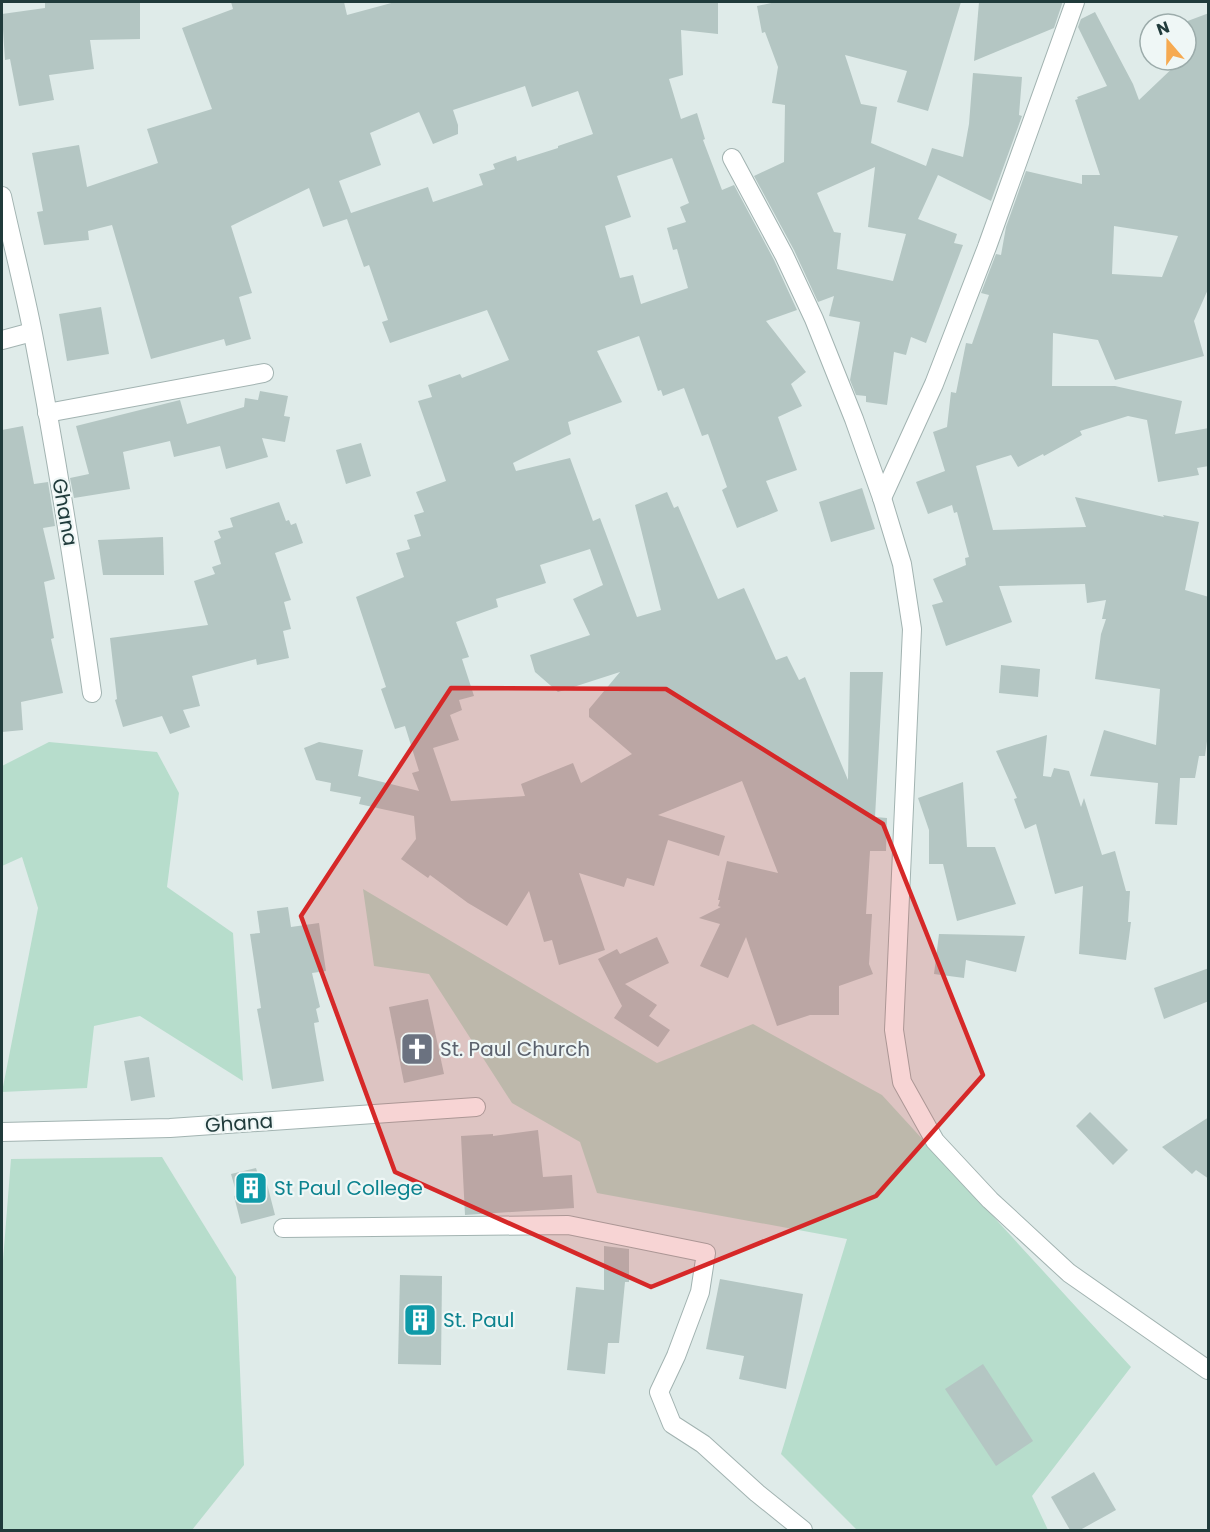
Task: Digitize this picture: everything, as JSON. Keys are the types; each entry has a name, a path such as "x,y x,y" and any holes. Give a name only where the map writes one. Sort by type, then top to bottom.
{"street":[{"path":"882,498 934,384 987,247 1075,2"},
{"path":"732,158 784,255 814,319 882,498 902,564 912,629 894,1030 902,1082 935,1141 990,1200 1069,1273 1209,1370"},
{"name":"Ghana","path":"2,196 47,413 72,552 92,693"},
{"path":"2,340 32,332"},
{"path":"47,413 264,373"},
{"name":"Ghana","path":"2,1132 170,1128 477,1107"},
{"path":"283,1228 568,1225 706,1253 700,1292 676,1356 659,1392 672,1424 704,1444 757,1493 804,1530"}],"highlighted area":[{"path":"451,688 666,689 883,824 983,1075 876,1196 651,1287 395,1172 301,916"}],"green space":[{"path":"49,742 157,752 179,793 167,887 233,933 243,1081 140,1016 94,1026 87,1088 2,1092 38,908 22,857 2,866 2,766"},
{"path":"363,889 657,1063 753,1024 882,1095 1131,1367 1032,1496 1048,1530 857,1530 781,1454 847,1239 597,1193 580,1142 512,1103 429,974 374,966"},
{"path":"162,1157 236,1277 244,1465 192,1530 2,1530 2,1273 11,1159"}],"building":[{"path":"45,2 140,2 140,39 90,40 94,69 49,75 54,100 19,106 10,59 5,60 2,14 45,8"},
{"path":"231,2 344,2 347,15 395,2 718,2 718,34 681,30 683,75 669,79 681,119 697,113 705,139 703,140 722,190 734,185 774,260 797,310 766,321 806,372 791,384 802,406 778,417 797,470 766,481 778,511 737,528 722,490 727,487 708,434 702,436 684,388 663,396 661,390 658,391 639,336 597,351 622,402 568,422 571,434 513,463 516,471 570,458 593,521 600,518 637,617 661,610 635,505 667,492 674,508 678,506 718,599 744,588 776,660 787,656 799,680 805,677 848,780 850,672 883,672 875,817 887,818 886,851 870,851 866,914 872,914 869,964 873,974 839,986 839,1015 810,1015 777,1026 746,937 728,978 700,966 720,924 699,918 721,907 718,906 720,900 718,900 727,861 778,873 742,781 658,815 725,836 719,856 668,840 654,886 627,878 624,887 579,873 605,950 559,965 552,940 544,942 529,891 507,926 468,903 430,875 428,878 401,859 416,839 414,816 359,804 361,797 330,791 331,783 316,780 304,748 319,742 363,750 358,776 419,791 412,773 419,771 405,726 395,729 381,689 386,687 356,597 404,577 396,553 410,549 407,540 421,536 414,515 424,512 416,492 446,481 418,401 432,397 428,385 460,374 462,378 509,360 487,310 390,343 382,322 388,320 369,265 364,267 347,219 323,227 309,188 231,226 252,293 239,297 251,339 226,346 224,339 151,359 112,225 88,231 89,240 44,245 37,212 43,211 32,153 79,145 87,187 158,163 147,129 212,109 182,28 233,9","holes":["525,86 532,107 578,91 593,134 517,161 516,156 493,164 495,169 479,174 483,185 433,202 428,187 351,213 339,181 381,165 370,133 419,112 433,144 458,134 458,125 453,110","672,158 689,203 680,207 686,222 667,228 673,250 677,249 688,288 641,304 633,275 620,278 605,226 631,217 617,176","590,549 603,585 573,599 590,635 530,655 535,672 558,692 620,672 589,709 589,717 632,754 581,783 573,763 521,784 525,796 451,801 433,748 459,740 450,715 462,710 459,700 474,696 462,659 469,657 456,622 498,607 496,599 546,583 540,565"]},
{"path":"776,2 961,2 928,111 897,102 907,71 845,55 861,104 877,107 871,143 926,166 932,148 963,157 969,124 973,73 1022,77 1019,115 1022,116 991,201 938,175 918,219 957,234 954,243 963,245 926,343 911,337 906,355 894,352 887,405 866,402 866,396 856,395 850,380 860,322 829,316 834,296 818,302 794,250 754,176 784,162 785,105 772,103 778,67 765,32 762,33 757,6","holes":["875,167 868,227 906,234 893,281 837,269 841,233 834,232 817,193"]},
{"path":"979,2 1062,2 1062,4 1054,28 974,61"},
{"path":"1095,12 1139,100 1168,72 1198,72 1198,17 1209,13 1209,287 1194,321 1204,356 1115,380 1098,340 1053,333 1052,386 1115,386 1182,401 1175,434 1209,428 1209,466 1197,468 1199,475 1158,482 1147,420 1128,416 1080,431 1082,435 1018,467 1011,455 976,466 993,530 1086,527 1075,497 1164,517 1163,515 1199,522 1185,590 1209,597 1209,726 1205,756 1199,756 1195,778 1180,778 1177,825 1155,824 1158,783 1090,776 1104,730 1156,745 1160,689 1095,679 1101,634 1106,619 1102,619 1106,600 1087,603 1085,584 999,586 1012,622 946,646 932,605 943,602 933,579 966,565 965,558 969,557 957,512 954,513 952,505 928,514 916,482 945,471 933,432 947,427 951,392 956,393 966,343 972,344 989,295 981,293 996,254 1001,255 1006,227 1026,171 1082,184 1082,175 1100,175 1075,100 1078,99 1077,97 1107,86 1078,27 1081,19","holes":["1114,226 1178,236 1162,277 1112,274"]},
{"path":"101,307 109,354 67,361 59,314"},
{"path":"260,391 288,396 284,416 290,417 285,442 262,438 268,457 226,469 220,446 174,457 170,441 123,452 130,489 74,498 70,478 89,474 76,426 180,400 187,424 244,407 245,398 258,400"},
{"path":"23,426 34,484 48,482 55,526 43,528 55,579 44,582 54,638 51,639 63,693 21,702 23,730 2,732 2,430"},
{"path":"361,443 371,476 346,484 336,450"},
{"path":"862,488 875,529 831,542 819,502"},
{"path":"279,502 286,521 289,520 291,525 296,523 303,543 275,553 291,600 284,602 291,629 283,631 289,658 257,665 256,659 192,676 200,706 183,710 190,727 170,734 162,716 123,727 115,700 117,699 110,638 208,625 194,581 215,574 212,567 221,564 214,541 221,538 218,531 233,527 230,518"},
{"path":"163,537 164,575 103,575 98,540"},
{"path":"1001,665 1040,669 1038,697 999,693"},
{"path":"1047,735 1043,776 1051,777 1054,768 1069,771 1081,807 1084,798 1102,855 1115,851 1126,891 1130,891 1128,922 1131,922 1126,960 1079,954 1083,886 1055,894 1036,824 1025,829 1014,799 1017,798 996,751"},
{"path":"963,782 967,847 995,847 1016,904 957,921 943,864 929,864 929,830 918,798"},
{"path":"288,907 291,927 319,923 326,971 312,973 320,1007 316,1009 319,1022 314,1023 324,1081 272,1089 257,1009 261,1008 250,934 260,933 257,911"},
{"path":"939,934 1025,936 1016,972 966,960 964,978 934,974"},
{"path":"657,937 669,963 625,984 657,1005 649,1016 670,1030 658,1047 614,1018 622,1006 598,959 617,949 620,954"},
{"path":"1209,968 1209,1001 1164,1019 1154,988"},
{"path":"428,999 444,1074 404,1083 389,1007"},
{"path":"149,1057 155,1097 131,1101 124,1061"},
{"path":"1090,1112 1128,1150 1113,1165 1076,1126"},
{"path":"1209,1117 1209,1179 1196,1170 1192,1174 1162,1147"},
{"path":"538,1130 543,1177 572,1175 574,1208 465,1215 461,1136 493,1134 493,1136"},
{"name":"St Paul College","path":"256,1168 260,1181 266,1180 275,1215 241,1224 231,1174"},
{"path":"604,1246 629,1249 629,1282 625,1282 619,1343 608,1343 605,1374 567,1370 576,1287 604,1290"},
{"name":"St. Paul","path":"400,1275 442,1276 441,1365 398,1364"},
{"path":"720,1279 803,1294 786,1389 739,1379 744,1356 706,1349"},
{"path":"983,1364 1033,1441 996,1466 945,1389"},
{"path":"1094,1472 1116,1510 1080,1530 1070,1530 1051,1497"}],"place":[{"name":"St. Paul Church","path":"417,1049"},
{"name":"St Paul College","path":"251,1188"},
{"name":"St. Paul","path":"420,1320"}]}
